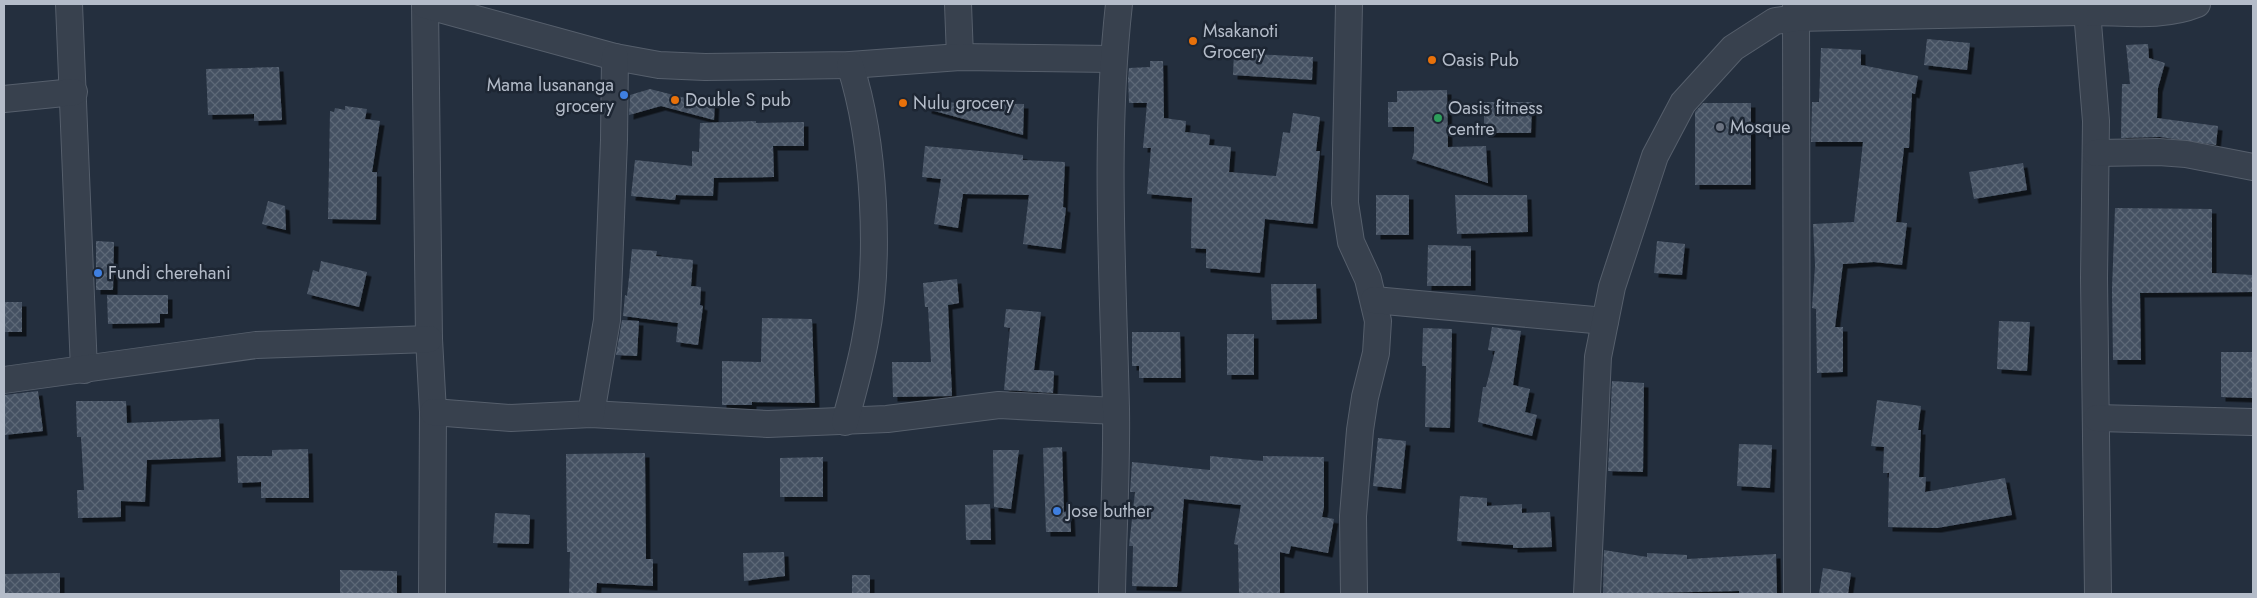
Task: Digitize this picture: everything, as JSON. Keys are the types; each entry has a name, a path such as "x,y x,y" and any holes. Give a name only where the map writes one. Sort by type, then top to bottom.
{"street":[{"path":"70,4 84,370"},
{"path":"432,594 433,412 429,339 425,4 615,57 659,65 705,67 850,65 960,57 1112,59"},
{"path":"958,4 960,57"},
{"path":"1112,594 1116,410 1110,242 1112,59 1118,4"},
{"path":"1349,4 1345,203 1350,242 1368,279 1378,321 1376,353 1365,397 1360,430 1353,516 1354,594"},
{"path":"1587,594 1598,357 1612,287 1655,156 1682,103 1733,48 1775,21 1796,11 2088,11 2148,13 2185,9 2197,4"},
{"path":"1796,11 1797,594"},
{"path":"2088,11 2096,153 2094,278 2098,594"},
{"path":"591,414 607,320 614,140 615,57"},
{"path":"845,422 866,340 872,282 870,167 864,118 850,65"},
{"path":"4,99 74,92"},
{"path":"2096,153 2160,152 2186,154 2253,167"},
{"path":"1374,300 1605,321"},
{"path":"4,380 256,345 429,339"},
{"path":"433,412 511,418 591,414 768,424 845,422 999,405 1116,410"},
{"path":"2097,418 2253,422"}],"building":[{"path":"1927,39 1970,43 1967,70 1924,65"},
{"path":"2148,44 2149,58 2165,63 2158,88 2157,118 2218,126 2216,145 2160,137 2121,138 2122,84 2130,84 2126,45"},
{"path":"1821,48 1861,50 1861,65 1918,76 1915,94 1912,93 1909,148 1904,148 1896,222 1907,223 1902,265 1874,262 1843,264 1835,327 1843,327 1843,372 1817,373 1816,309 1812,308 1815,266 1813,224 1854,222 1863,142 1811,142 1812,102 1819,102"},
{"path":"1234,53 1313,57 1312,80 1233,75"},
{"path":"1150,61 1163,61 1164,118 1186,121 1185,132 1210,135 1209,145 1231,147 1229,172 1276,176 1283,132 1290,133 1293,113 1320,117 1316,151 1320,151 1313,224 1265,219 1260,273 1206,268 1206,249 1191,248 1192,198 1147,194 1151,148 1143,148 1147,103 1129,103 1128,78 1129,68 1150,67"},
{"path":"279,67 282,120 254,121 254,114 208,115 206,69"},
{"path":"650,89 685,98 715,100 714,120 661,106 629,115 630,95"},
{"path":"1447,90 1448,147 1486,146 1488,183 1412,159 1414,152 1414,127 1388,127 1388,102 1397,102 1397,91"},
{"path":"928,102 1024,104 1023,135 927,109"},
{"path":"1484,102 1532,102 1531,133 1484,133"},
{"path":"1703,103 1751,103 1751,185 1695,185 1695,112"},
{"path":"345,106 367,109 365,119 380,121 372,172 377,172 376,220 328,219 330,111 334,112 335,108 345,110"},
{"path":"756,121 756,123 804,122 804,146 773,146 774,177 714,178 713,196 676,195 675,200 631,196 635,160 692,166 692,151 699,152 700,123"},
{"path":"925,146 1023,155 1023,160 1065,162 1063,207 1066,208 1061,249 1023,244 1029,195 963,194 958,228 934,224 941,179 922,177"},
{"path":"2023,163 2027,190 1974,199 1969,172"},
{"path":"1376,195 1409,195 1409,235 1376,235"},
{"path":"1455,195 1527,195 1528,232 1457,234"},
{"path":"268,201 285,206 286,230 262,224"},
{"path":"2115,208 2212,209 2212,273 2253,275 2253,292 2140,293 2141,360 2113,360 2112,290"},
{"path":"96,241 114,242 113,290 96,290"},
{"path":"1657,241 1685,244 1682,275 1654,273"},
{"path":"1428,245 1471,246 1471,286 1427,286"},
{"path":"632,249 657,251 656,256 693,260 691,286 701,287 700,305 703,306 698,345 676,342 678,323 623,316"},
{"path":"321,261 367,272 359,307 307,294 313,270 319,272"},
{"path":"957,279 959,303 948,305 952,396 893,397 892,362 931,362 928,307 925,307 923,283"},
{"path":"1271,284 1316,284 1317,319 1272,320"},
{"path":"107,295 168,295 168,314 160,314 160,323 108,324"},
{"path":"4,302 22,302 22,332 4,332"},
{"path":"1006,309 1041,312 1034,370 1054,371 1053,393 1004,390 1010,328 1004,327"},
{"path":"762,318 812,319 815,403 752,402 752,405 722,405 722,361 761,362"},
{"path":"622,320 639,321 637,356 616,355"},
{"path":"1999,321 2030,322 2027,371 1997,369"},
{"path":"1492,327 1521,331 1513,385 1530,389 1525,412 1537,415 1532,436 1478,422 1483,387 1486,387 1495,351 1488,350"},
{"path":"1423,328 1452,329 1450,428 1425,427 1426,366 1422,366"},
{"path":"1132,332 1180,332 1181,378 1139,378 1139,366 1132,366"},
{"path":"1227,334 1254,334 1254,375 1227,375"},
{"path":"2221,352 2253,352 2253,398 2221,397"},
{"path":"1612,381 1644,383 1643,472 1608,471"},
{"path":"38,391 43,431 4,435 4,395"},
{"path":"1877,400 1921,406 1918,430 1921,430 1919,477 1926,477 1925,492 2005,478 2012,515 1937,528 1888,527 1889,473 1883,473 1884,447 1871,446"},
{"path":"76,401 126,401 127,423 219,419 221,457 147,460 145,502 121,501 121,517 78,518 77,490 84,490 81,437 77,437"},
{"path":"1378,438 1406,441 1401,489 1373,486"},
{"path":"1739,444 1772,445 1770,488 1737,486"},
{"path":"1062,447 1064,512 1070,511 1071,532 1046,532 1043,448"},
{"path":"308,449 309,498 261,498 261,482 238,483 237,456 272,456 272,450"},
{"path":"993,450 1019,450 1011,509 994,507"},
{"path":"645,453 646,559 653,559 653,586 597,583 596,594 569,594 570,552 567,552 566,454"},
{"path":"1210,456 1263,461 1263,456 1324,457 1324,507 1322,517 1334,519 1328,553 1291,546 1289,554 1280,552 1280,594 1239,594 1238,545 1234,544 1241,505 1184,499 1177,587 1132,586 1133,546 1129,546 1135,492 1130,492 1132,462 1210,470"},
{"path":"823,457 823,497 780,497 780,458"},
{"path":"1460,496 1487,498 1487,506 1522,504 1522,513 1550,512 1552,547 1513,548 1513,545 1457,541"},
{"path":"990,504 991,540 966,540 965,505"},
{"path":"495,513 530,515 529,544 493,543"},
{"path":"1604,550 1647,557 1647,553 1687,555 1687,559 1776,554 1777,594 1739,594 1739,591 1603,594"},
{"path":"784,552 785,576 744,581 743,553"},
{"path":"1823,568 1851,573 1848,594 1819,594"},
{"path":"340,570 397,571 397,594 340,594"},
{"path":"60,573 60,593 4,594 4,574"},
{"path":"852,575 870,575 870,594 852,594"}],"place":[{"name":"Msakanoti Grocery","path":"1193,41"},
{"name":"Oasis Pub","path":"1432,60"},
{"name":"Mama lusananga grocery","path":"624,95"},
{"name":"Double S pub","path":"675,100"},
{"name":"Nulu grocery","path":"903,103"},
{"name":"Oasis fitness centre","path":"1438,118"},
{"name":"Mosque","path":"1720,127"},
{"name":"Fundi cherehani","path":"98,273"},
{"name":"Jose buther","path":"1057,511"}]}
